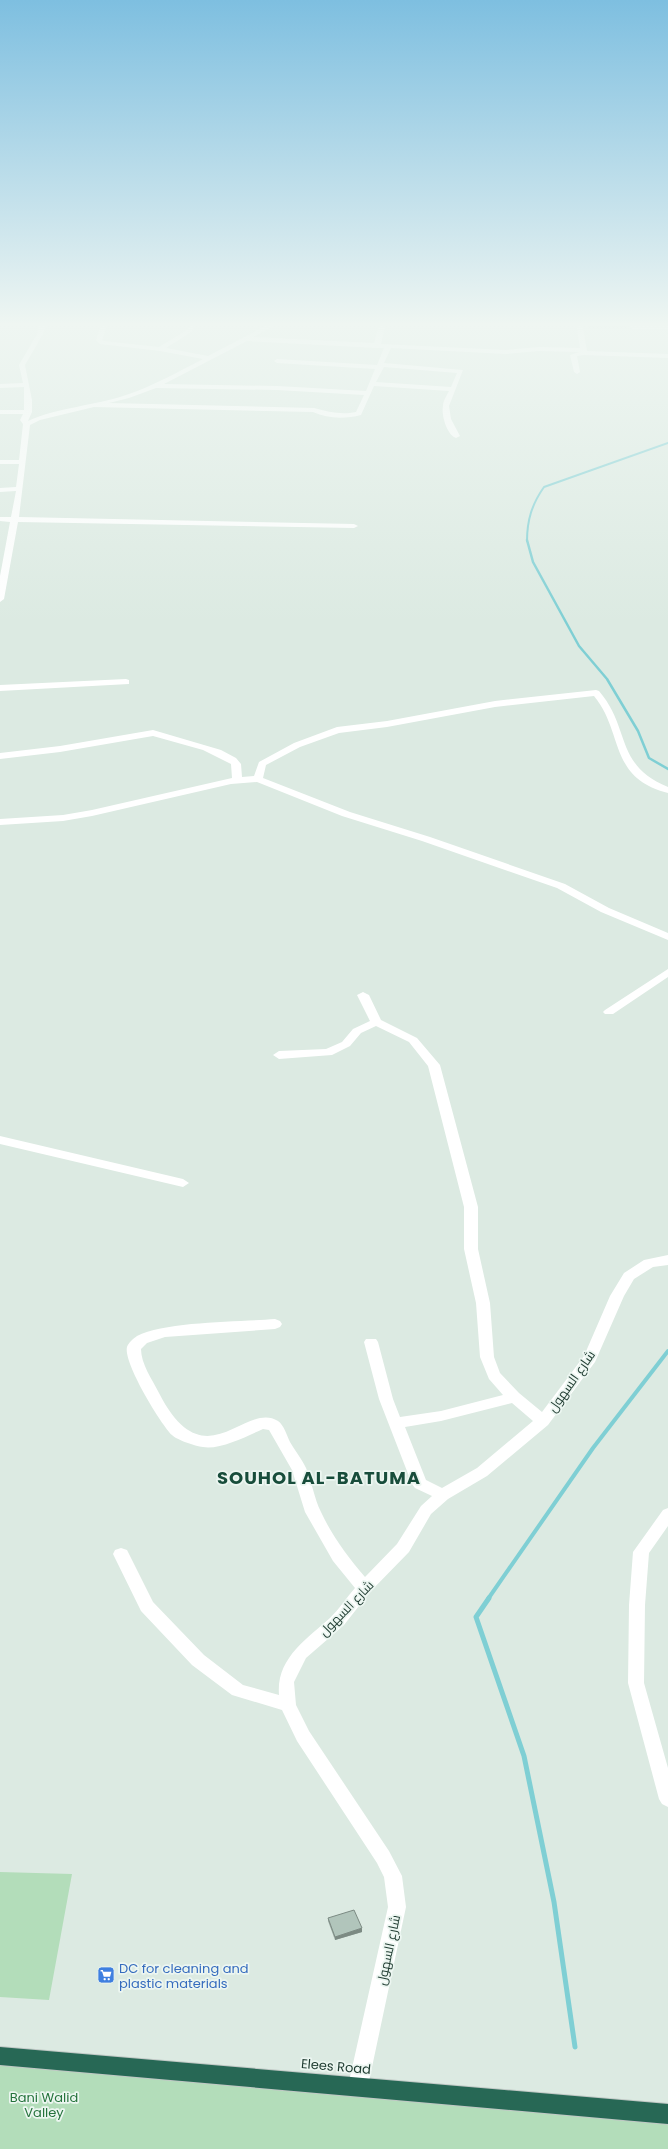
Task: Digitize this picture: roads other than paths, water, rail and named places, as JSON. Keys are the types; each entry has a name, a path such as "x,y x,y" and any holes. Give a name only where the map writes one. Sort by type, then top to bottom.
{"highway":[{"name":"Elees Road","path":"0,2056 668,2114"}],"street":[{"path":"0,599 16,518 27,424 31,422"},
{"path":"449,422 456,436"},
{"path":"0,462 23,462"},
{"path":"0,490 20,489"},
{"path":"0,519 16,518 354,526"},
{"path":"0,688 126,682"},
{"path":"258,779 262,764 297,745 337,730 387,724 495,704 596,693 603,701 616,724 625,758 647,779 659,787 668,790"},
{"path":"0,756 60,749 153,734 165,735 220,752 234,760 238,769 236,780"},
{"path":"0,822 63,818 92,813 236,780 258,779 346,814 426,839 561,886 605,910 668,937"},
{"path":"609,1012 668,972"},
{"path":"363,995 376,1022 413,1040 424,1051 436,1070 436,1076 471,1207 471,1249 483,1303 487,1356 494,1375 514,1397 543,1421"},
{"path":"279,1055 328,1052 346,1044 357,1031 376,1022"},
{"path":"0,1140 183,1183"},
{"name":"شارع السهول","path":"358,2086 397,1907 393,1876 383,1857 303,1736 288,1705 286,1682 300,1653 338,1620 364,1588 403,1548 426,1510 443,1495 482,1472 543,1421 590,1358 617,1296 629,1276 649,1263 668,1260"},
{"path":"275,1324 164,1332 142,1340 134,1348 134,1358 158,1405 178,1432 204,1442 228,1438 261,1424 269,1423 274,1426 299,1469 313,1512 339,1557 364,1588"},
{"path":"372,1342 386,1399 420,1484 443,1495"},
{"path":"396,1423 441,1416 514,1397"},
{"path":"668,1514 641,1552 637,1605 636,1676 636,1683 668,1799"},
{"path":"122,1554 147,1606 198,1660 238,1690 288,1705"}],"waterway":[{"path":"527,540 531,512 544,487 668,443"},
{"path":"527,540 533,562 579,646 607,679 638,731 649,758 668,769"},
{"path":"488,1599 593,1448 668,1351"},
{"path":"489,1598 476,1617 524,1756 554,1902 575,2047"}],"place":[{"name":"DC for cleaning and plastic materials","path":"106,1975"}],"district":[{"name":"SOUHOL AL-BATUMA","path":"319,1478"}],"park label":[{"name":"Bani Walid Valley","path":"44,2104"}]}
